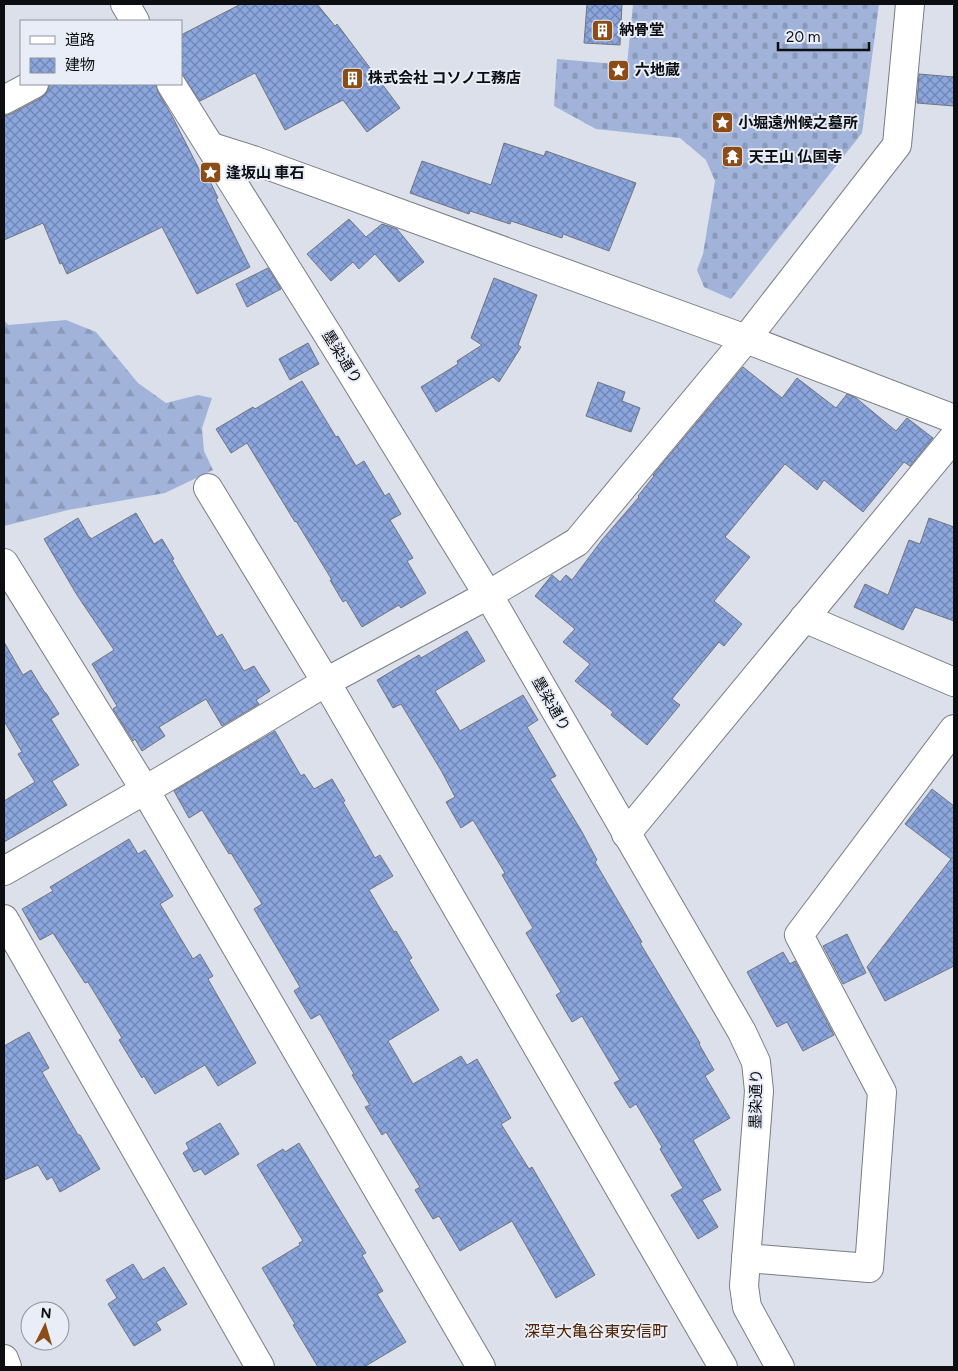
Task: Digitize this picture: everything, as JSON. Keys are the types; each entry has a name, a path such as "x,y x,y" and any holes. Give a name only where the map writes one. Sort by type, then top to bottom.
{"street":[{"path":"125,4 134,20"},
{"path":"4,871 145,790 326,682 488,595 577,542 746,339 897,145 910,4"},
{"path":"4,100 32,85"},
{"name":"墨染通り","path":"172,85 212,147 488,595 742,1032 756,1062 759,1091 744,1286 747,1307 780,1367"},
{"path":"212,147 253,160 746,339 954,419"},
{"path":"626,834 954,437"},
{"path":"208,488 326,682 723,1367"},
{"path":"4,562 145,790 481,1367"},
{"path":"804,618 954,682"},
{"path":"746,1258 869,1268 882,1092 799,935 954,729"},
{"path":"4,920 260,1367"},
{"path":"4,1359 7,1367"}],"green space":[{"path":"633,4 879,4 862,133 731,299 704,287 697,270 703,254 715,181 706,160 680,138 596,129 554,106 557,59 627,65"},
{"path":"4,320 8,325 66,320 96,332 138,383 166,403 198,395 212,398 202,428 204,451 213,470 165,493 68,510 4,526"}],"building":[{"path":"241,4 317,4 335,26 337,24 400,108 367,132 343,100 285,130 255,73 200,101 182,74 182,34"},
{"name":"納骨堂","path":"587,4 622,4 620,45 584,43"},
{"path":"919,74 954,77 954,106 917,103"},
{"path":"50,85 156,85 158,92 202,175 206,173 218,198 216,199 250,267 197,294 162,227 67,274 62,263 60,264 43,223 4,240 4,116 41,98 47,92"},
{"path":"504,143 544,156 546,151 636,183 609,251 563,234 562,238 511,221 510,224 470,211 469,214 410,193 422,161 491,185"},
{"path":"349,219 366,237 382,224 397,229 424,262 399,282 375,254 359,269 353,262 331,281 307,254"},
{"path":"268,268 281,289 247,307 236,284"},
{"path":"494,278 537,295 518,345 521,347 499,382 493,377 436,412 421,387 458,364 457,361 482,345 471,338"},
{"path":"308,343 319,364 290,380 279,359"},
{"path":"743,367 782,398 797,378 836,408 847,394 856,398 896,431 907,418 933,438 910,466 904,462 863,512 824,480 817,490 785,464 725,537 750,557 714,601 742,624 724,646 719,642 672,699 680,705 647,745 611,715 613,712 575,681 590,664 563,642 575,629 535,596 552,575 560,582 566,575 572,580 602,540 639,497 653,475"},
{"path":"302,381 356,466 364,461 385,496 389,493 401,514 390,520 413,558 407,561 426,593 401,608 399,605 362,627 346,600 343,602 330,580 332,580 247,443 231,453 216,429 253,407 255,409"},
{"path":"598,382 625,392 622,401 640,408 631,432 586,416"},
{"path":"136,513 154,544 162,539 174,559 172,560 217,637 222,634 244,671 254,666 270,691 256,700 259,704 222,726 206,699 159,727 165,736 142,751 135,739 133,741 113,709 117,706 92,664 114,650 77,595 44,539 78,518 91,539"},
{"path":"929,518 954,527 954,621 915,607 903,630 854,607 865,584 888,595 909,540 920,544"},
{"path":"467,631 485,661 435,691 460,731 523,695 538,720 527,727 556,776 550,779 582,832 597,860 595,862 642,942 640,943 714,1070 705,1076 730,1118 693,1140 721,1190 702,1200 718,1227 698,1239 671,1195 683,1188 660,1149 662,1147 636,1104 630,1108 614,1083 620,1080 582,1016 572,1022 556,995 561,992 526,933 533,928 502,875 505,873 473,820 461,828 446,802 455,797 442,772 401,704 393,708 377,680 419,655 421,658"},
{"path":"4,642 23,675 31,670 59,714 51,719 79,765 52,781 67,805 4,842 4,801 35,782 18,754 22,752 4,721"},
{"path":"275,731 301,776 304,774 314,789 332,779 375,858 380,855 393,876 369,890 412,958 409,960 439,1010 388,1041 413,1084 461,1056 467,1065 477,1059 511,1118 501,1124 529,1169 532,1167 595,1275 556,1298 512,1221 460,1251 439,1216 433,1219 415,1190 420,1187 386,1132 382,1135 365,1107 370,1105 320,1014 311,1019 294,991 300,987 254,909 262,904 202,810 189,818 174,791"},
{"path":"932,789 954,806 954,966 885,1001 867,967 951,859 905,824"},
{"path":"129,839 138,854 145,850 173,896 160,904 193,959 200,954 213,976 208,979 256,1063 218,1086 205,1065 155,1094 144,1076 142,1078 119,1040 122,1038 88,982 85,983 53,933 40,940 22,909 53,891 50,887"},
{"path":"847,934 866,973 843,984 823,946"},
{"path":"783,952 790,964 795,961 834,1035 803,1051 787,1022 777,1027 747,972"},
{"path":"29,1032 49,1068 42,1072 100,1169 60,1192 52,1177 47,1180 38,1165 4,1180 4,1046"},
{"path":"220,1123 239,1154 205,1175 201,1169 194,1172 183,1153 189,1149 186,1143"},
{"path":"299,1143 366,1253 362,1255 383,1291 377,1294 406,1342 364,1367 318,1367 262,1268 300,1245 299,1243 303,1241 257,1165 283,1149 285,1152"},
{"path":"133,1264 143,1280 164,1267 187,1304 156,1322 161,1330 134,1346 108,1304 117,1298 106,1280"}],"place":[{"name":"納骨堂","path":"603,30"},
{"name":"六地蔵","path":"619,70"},
{"name":"株式会社 コソノ工務店","path":"352,78"},
{"name":"小堀遠州候之墓所","path":"722,123"},
{"name":"天王山 仏国寺","path":"733,157"},
{"name":"逢坂山 車石","path":"210,173"}],"district":[{"name":"深草大亀谷東安信町","path":"596,1331"}]}
